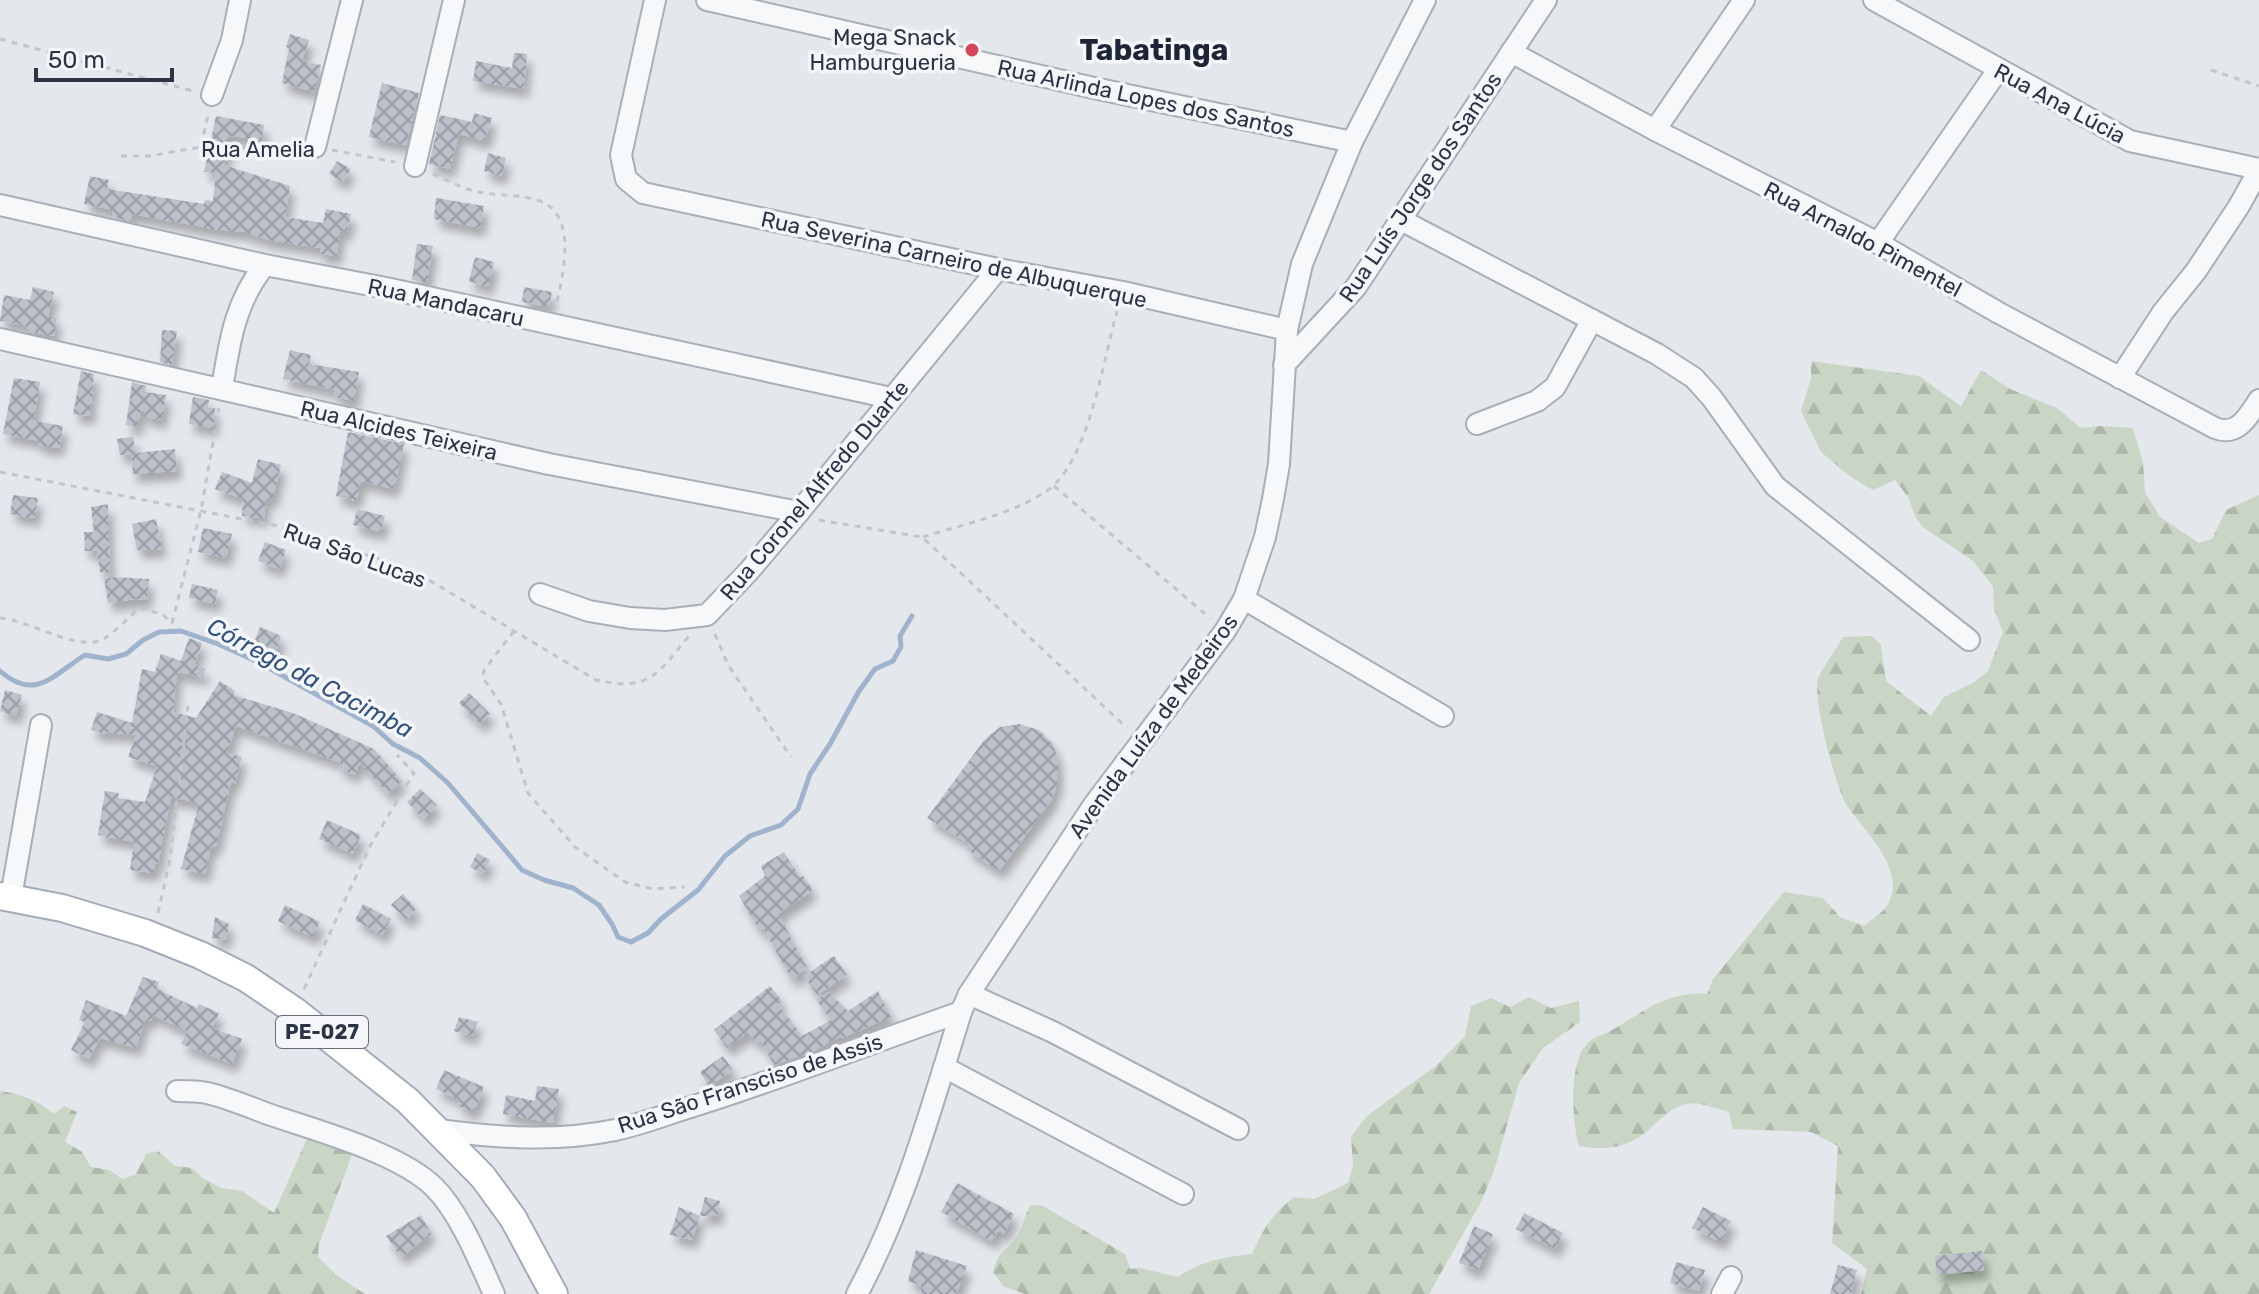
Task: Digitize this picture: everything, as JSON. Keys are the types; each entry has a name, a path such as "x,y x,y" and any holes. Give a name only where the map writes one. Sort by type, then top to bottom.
{"main road":[{"name":"PE-027","path":"6,896 62,908 145,933 246,978 295,1011 439,1130 483,1177 513,1218 546,1287"}],"street":[{"path":"212,95 232,40 240,0"},
{"path":"315,147 352,0"},
{"path":"415,166 454,0"},
{"name":"Rua Severina Carneiro de Albuquerque","path":"655,0 621,155 626,179 643,193 998,269 1123,292 1287,330"},
{"name":"Rua Arlinda Lopes dos Santos","path":"707,0 1094,88 1352,142"},
{"name":"Avenida Luíza de Medeiros","path":"857,1294 891,1225 965,1003 1093,806 1225,631 1244,599 1265,537 1273,499 1279,464 1287,330 1302,264 1352,142 1425,0"},
{"name":"Rua Luís Jorge dos Santos","path":"1284,365 1356,287 1546,0"},
{"path":"1655,130 1744,0"},
{"name":"Rua Ana Lúcia","path":"1874,0 2130,141 2259,169"},
{"name":"Rua Arnaldo Pimentel","path":"1511,52 1655,130 1878,243 2215,428 2226,432 2236,429 2259,400"},
{"path":"1878,243 1998,70"},
{"path":"2120,378 2163,312 2205,258 2259,169"},
{"name":"Rua Mandacaru","path":"0,205 265,265 386,288 891,398"},
{"path":"1401,220 1657,354 1694,378 1775,486 1969,640"},
{"path":"222,389 241,303 251,282 265,265"},
{"name":"Rua Coronel Alfredo Duarte","path":"540,594 589,611 630,618 665,620 707,615 798,514 998,269"},
{"path":"1477,424 1537,401 1555,387 1592,320"},
{"name":"Rua Alcides Teixeira","path":"0,339 549,464 798,514"},
{"path":"1244,599 1443,716"},
{"path":"6,896 41,725"},
{"path":"965,1003 1053,1032 1238,1129"},
{"name":"Rua São Fransciso de Assis","path":"439,1130 489,1137 615,1130 815,1066 965,1003"},
{"path":"944,1067 1183,1194"},
{"path":"177,1091 206,1092 316,1130 382,1156 423,1178 436,1189 449,1208 475,1252 494,1294"}],"path":[{"path":"0,39 212,95 201,147"},
{"path":"2211,70 2259,86"},
{"name":"Rua Amelia","path":"121,156 149,156 201,147 283,150 315,147 415,166 476,192 538,200 554,208 562,225 560,287 552,325"},
{"path":"798,514 922,537 1004,512 1047,491 1067,471 1079,449 1123,292"},
{"path":"0,618 18,620 54,636 90,641 101,640 139,608 162,614 172,623 201,510 222,389"},
{"name":"Rua São Lucas","path":"0,472 296,531 382,560 429,580 596,680 639,683 656,675 707,615"},
{"path":"1053,485 1225,631"},
{"path":"922,537 1143,742"},
{"path":"707,615 728,665 791,757"},
{"path":"514,631 484,670 483,678 501,704 528,793 575,847 625,882 653,889 685,887"},
{"path":"145,933 158,913 163,898 188,706"},
{"path":"295,1011 370,846 414,773 397,755"}],"green space":[{"path":"1811,361 1919,376 1961,406 1981,370 2010,389 2057,408 2081,428 2133,428 2143,463 2145,492 2160,517 2199,543 2212,539 2226,510 2259,495 2259,1294 1861,1294 1867,1269 1832,1243 1838,1146 1811,1132 1733,1129 1729,1112 1691,1103 1673,1109 1645,1133 1629,1142 1605,1148 1579,1146 1573,1092 1577,1063 1590,1041 1667,1000 1707,994 1713,979 1784,892 1823,898 1840,917 1864,926 1887,906 1892,892 1888,865 1842,795 1818,704 1818,679 1843,637 1872,636 1881,645 1886,681 1931,716 1944,697 1973,683 1988,671 2003,632 1994,609 1993,586 1972,560 1924,528 1895,480 1873,490 1851,477 1821,452 1801,411 1811,379"},
{"path":"1529,997 1551,1008 1579,1001 1580,1022 1543,1048 1519,1083 1494,1171 1481,1202 1429,1294 1025,1294 1003,1286 993,1272 1000,1255 1018,1235 1031,1205 1043,1206 1125,1254 1130,1269 1140,1268 1178,1277 1213,1261 1252,1254 1269,1222 1294,1197 1314,1199 1348,1183 1353,1166 1351,1136 1368,1115 1437,1065 1465,1036 1471,1006 1491,998 1510,1007"},
{"path":"0,1091 29,1098 54,1114 64,1106 77,1112 65,1142 82,1152 91,1167 109,1170 123,1179 136,1174 146,1154 158,1151 175,1166 192,1168 221,1188 242,1191 274,1213 309,1134 353,1152 319,1244 318,1257 336,1275 365,1294 0,1294"}],"building":[{"path":"290,34 309,40 302,61 321,65 314,92 282,83"},
{"path":"514,53 527,54 524,89 473,81 476,61 512,68"},
{"path":"382,83 419,93 406,145 369,137"},
{"path":"474,113 492,118 485,141 459,134 450,169 429,164 440,115 472,122"},
{"path":"216,116 264,125 262,140 231,136 224,165 290,186 285,217 323,223 326,209 351,214 347,232 340,231 337,256 320,254 320,248 268,240 245,232 132,214 131,221 112,217 113,210 84,204 90,176 109,180 107,189 204,204 205,200 213,201 216,173 204,172"},
{"path":"488,153 506,158 502,176 484,171"},
{"path":"337,161 351,169 343,182 329,174"},
{"path":"436,198 484,206 480,228 434,219"},
{"path":"417,244 433,246 427,282 412,280"},
{"path":"475,257 494,262 488,287 469,281"},
{"path":"33,287 54,292 48,316 57,318 54,336 27,331 28,326 0,321 4,295 30,300"},
{"path":"524,287 552,292 549,307 522,302"},
{"path":"162,330 177,331 172,365 160,362"},
{"path":"290,350 311,355 309,364 359,372 354,401 334,397 335,390 283,379"},
{"path":"81,371 94,374 90,416 73,414"},
{"path":"14,378 40,382 34,421 63,426 59,448 3,434"},
{"path":"132,382 146,386 145,392 166,395 162,420 144,417 145,411 141,410 137,427 126,425"},
{"path":"193,397 209,400 208,408 215,408 213,428 189,424"},
{"path":"348,432 404,444 394,489 361,481 356,501 336,496"},
{"path":"133,437 135,453 175,449 177,471 133,474 131,454 120,455 117,439"},
{"path":"258,459 281,465 273,499 266,498 264,518 242,516 243,499 215,489 222,472 252,483"},
{"path":"13,495 38,498 35,518 10,514"},
{"path":"108,504 110,572 100,572 97,551 85,551 84,532 94,532 91,507"},
{"path":"357,509 385,516 381,532 353,525"},
{"path":"156,519 162,549 137,550 132,524"},
{"path":"203,528 232,534 226,558 198,552"},
{"path":"265,542 286,550 279,569 258,561"},
{"path":"104,578 149,579 147,600 108,603"},
{"path":"192,584 218,590 215,604 189,598"},
{"path":"260,627 281,636 275,654 253,645"},
{"path":"189,638 202,643 194,665 205,669 203,677 177,672 173,712 196,718 220,681 235,691 233,695 293,713 374,749 402,781 388,794 360,762 355,775 339,768 341,763 236,726 227,753 242,757 235,783 231,782 216,847 211,846 205,874 181,869 199,803 171,797 154,873 130,870 134,842 98,835 105,791 119,793 118,798 145,802 157,766 128,757 136,735 91,730 97,712 132,723 142,669 155,672 161,654 181,661"},
{"path":"5,690 22,695 16,716 0,711"},
{"path":"469,693 490,714 480,724 459,703"},
{"path":"1019,724 1039,730 1053,744 1058,760 1058,781 1052,800 999,871 966,849 970,844 927,818 985,739 1000,727"},
{"path":"420,789 437,805 424,819 407,802"},
{"path":"327,820 361,835 353,854 319,839"},
{"path":"784,852 800,877 803,876 813,890 778,914 807,967 792,980 763,928 759,930 739,896 765,876 761,866"},
{"path":"477,853 490,860 483,874 470,867"},
{"path":"403,894 416,909 407,920 391,905"},
{"path":"363,904 391,919 382,935 355,920"},
{"path":"285,905 320,922 313,937 278,921"},
{"path":"215,917 229,924 226,940 212,938"},
{"path":"834,956 847,975 817,995 804,976"},
{"path":"143,977 159,982 157,989 197,1008 199,1004 219,1013 212,1028 242,1039 232,1064 181,1044 187,1031 153,1015 151,1021 145,1019 136,1048 100,1038 89,1059 71,1050 85,1022 79,1020 86,1000 126,1016"},
{"path":"770,986 782,1001 778,1004 802,1036 831,1020 816,1000 829,992 848,1011 878,991 891,1017 774,1065 760,1040 756,1043 748,1032 727,1048 714,1030"},
{"path":"459,1017 478,1022 472,1036 454,1031"},
{"path":"723,1056 733,1070 709,1086 700,1072"},
{"path":"444,1070 484,1087 474,1112 458,1106 460,1100 436,1089"},
{"path":"537,1086 559,1089 553,1123 503,1114 506,1095 535,1101"},
{"path":"957,1183 1014,1214 1004,1234 998,1230 992,1241 941,1212"},
{"path":"705,1197 720,1201 718,1216 700,1216"},
{"path":"679,1207 700,1216 692,1240 670,1235"},
{"path":"1703,1207 1731,1221 1721,1242 1692,1228"},
{"path":"1524,1213 1563,1233 1555,1249 1516,1229"},
{"path":"421,1215 431,1234 401,1257 386,1236"},
{"path":"1474,1226 1493,1234 1478,1270 1459,1263"},
{"path":"916,1250 967,1266 956,1294 920,1294 921,1286 908,1281"},
{"path":"1982,1251 1984,1270 1937,1275 1935,1256"},
{"path":"1676,1262 1705,1270 1699,1291 1670,1283"},
{"path":"1838,1265 1857,1270 1851,1294 1830,1294"}],"waterway":[{"name":"Córrego da Cacimba","path":"0,671 12,680 34,685 53,677 85,655 108,659 126,654 159,632 181,631 218,644 258,662 373,726 393,744 420,758 448,783 522,870 573,888 599,905 618,937 631,942 648,933 698,890 725,856 750,836 781,825 798,809 810,774 859,691 875,669 893,661 901,647 900,636 912,616"}],"place":[{"name":"Mega Snack Hamburgueria","path":"972,50"}],"district":[{"name":"Tabatinga","path":"1154,50"}]}
